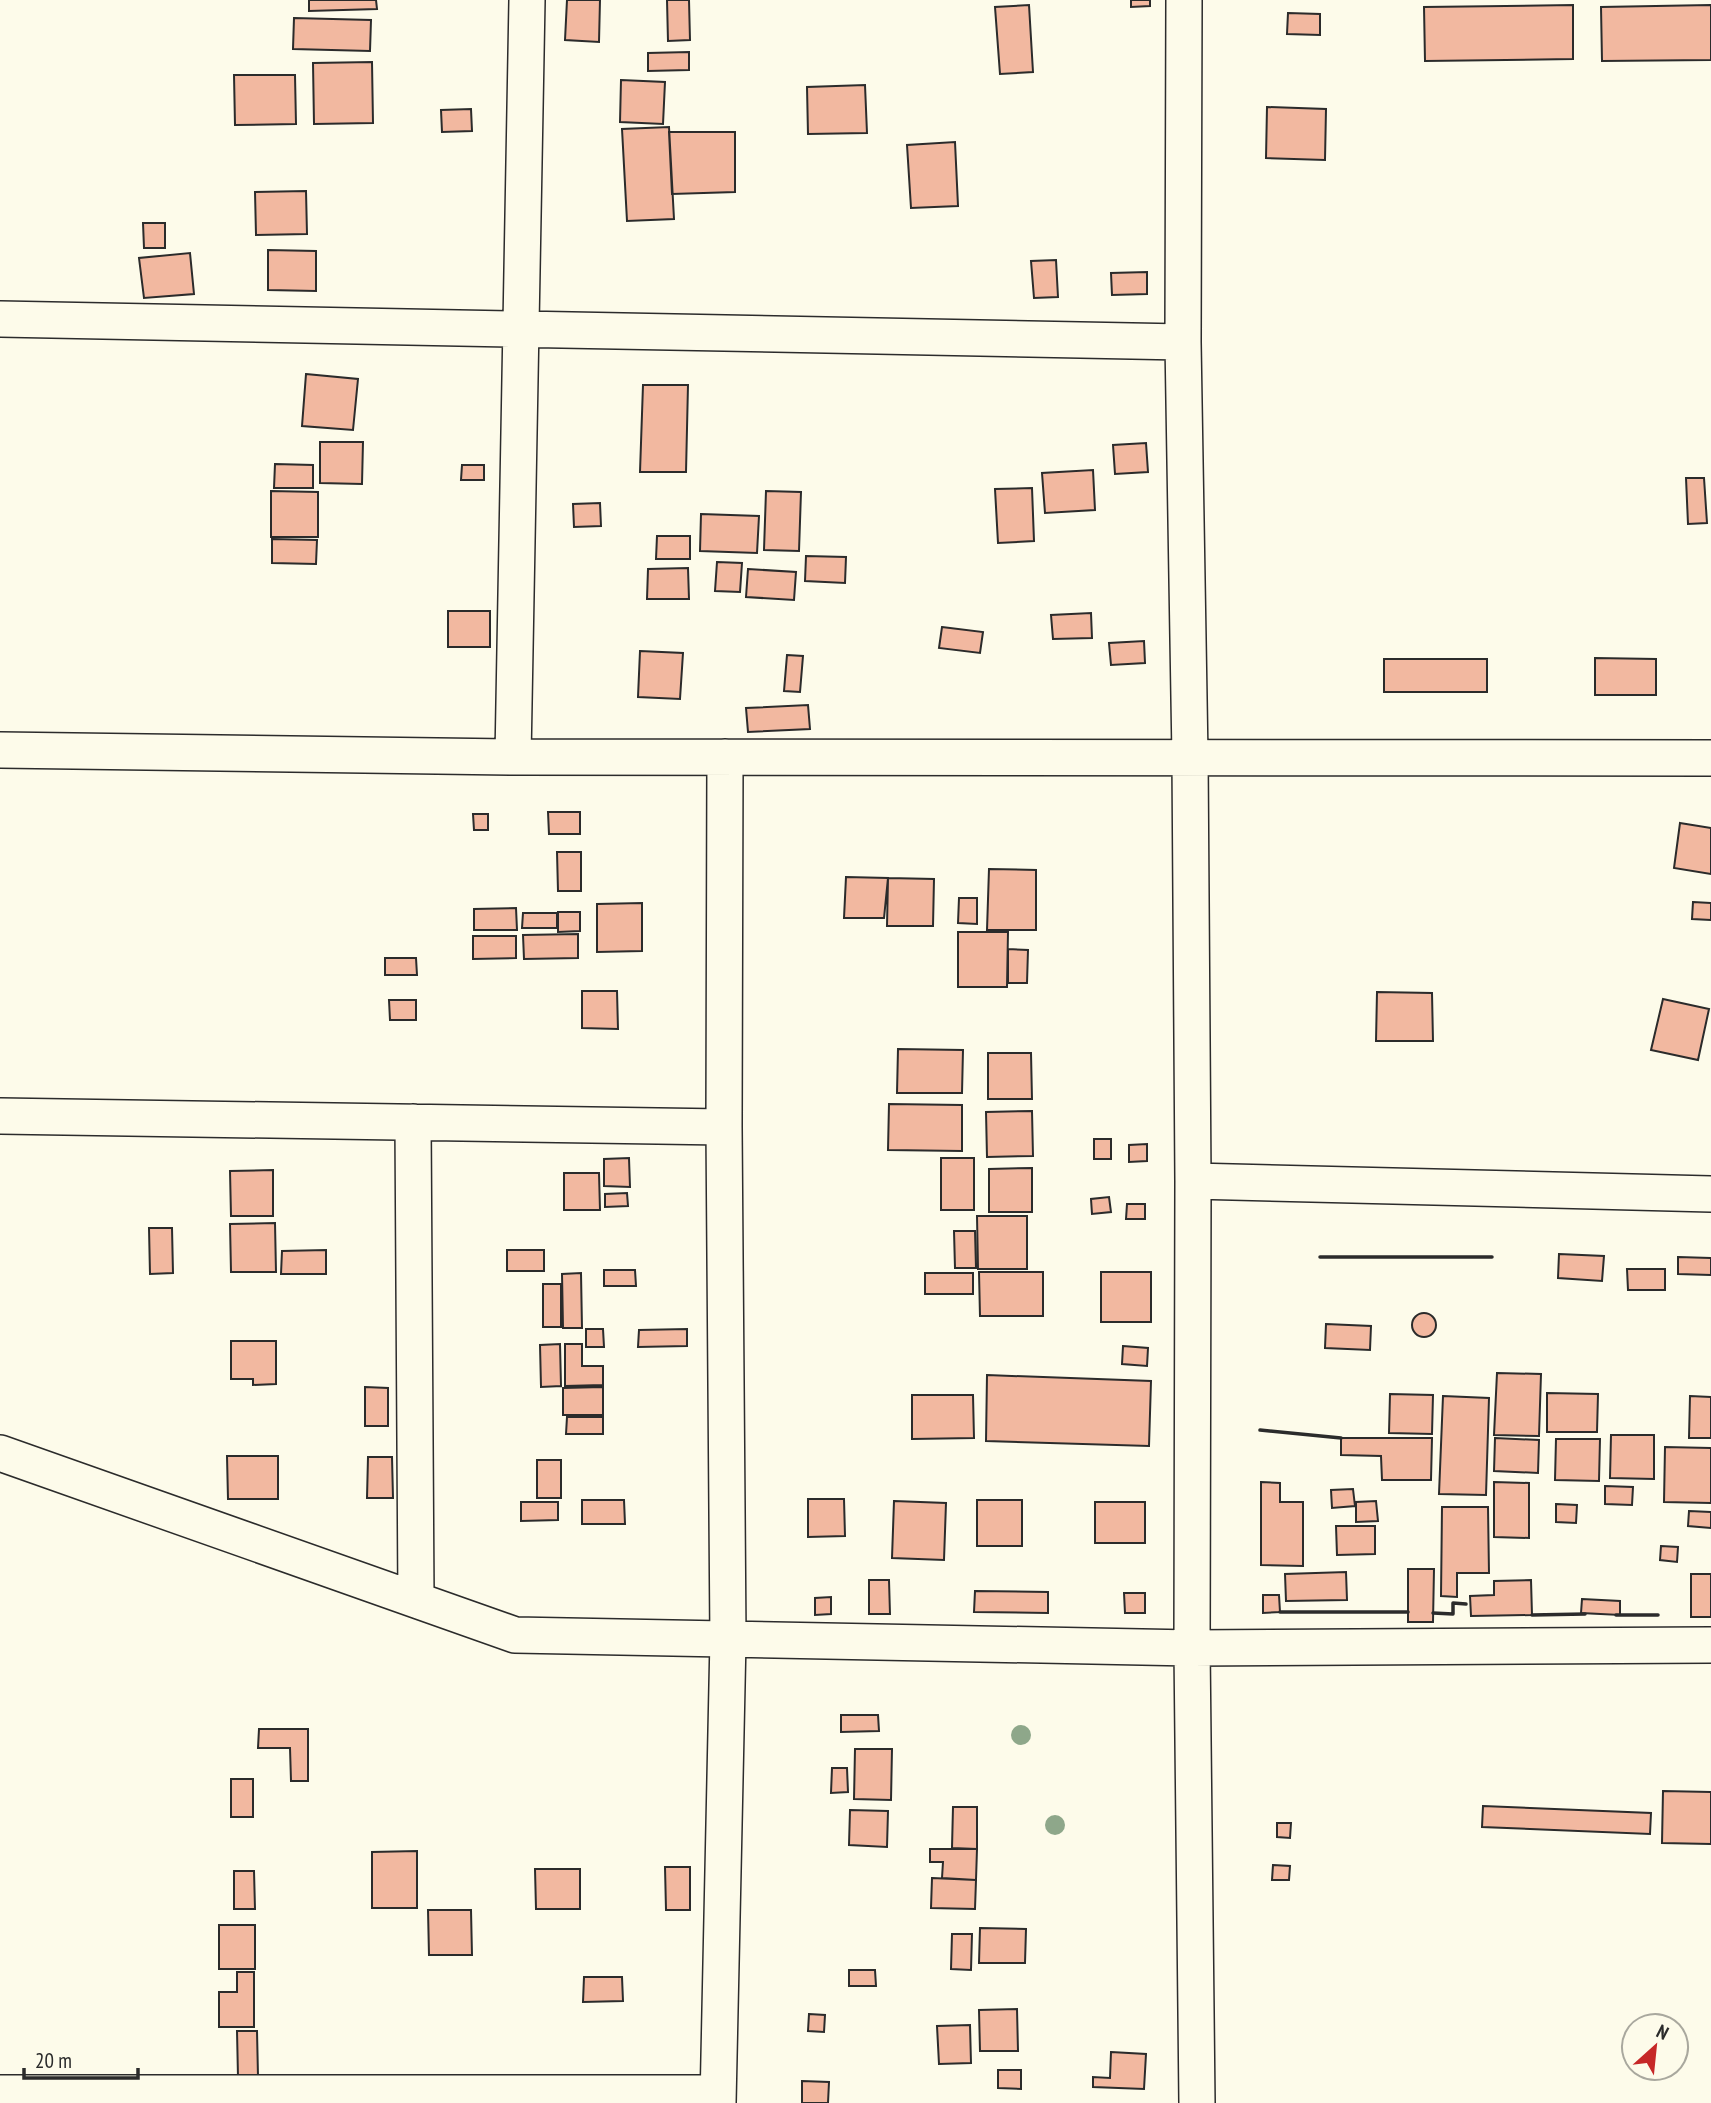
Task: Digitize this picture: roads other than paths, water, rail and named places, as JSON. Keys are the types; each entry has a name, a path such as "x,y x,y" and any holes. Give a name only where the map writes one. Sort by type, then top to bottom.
{"street":[{"path":"513,757 527,0"},
{"path":"1184,0 1183,342 1190,757 1192,1648 1197,2103"},
{"path":"0,318 1183,342"},
{"path":"0,750 513,757 1711,758"},
{"path":"0,2093 718,2098 728,1639 724,1127 725,757"},
{"path":"0,1116 724,1127"},
{"path":"412,1122 416,1600"},
{"path":"1193,1181 1711,1195"},
{"path":"0,1453 515,1636 1192,1648 1711,1645"}]}
